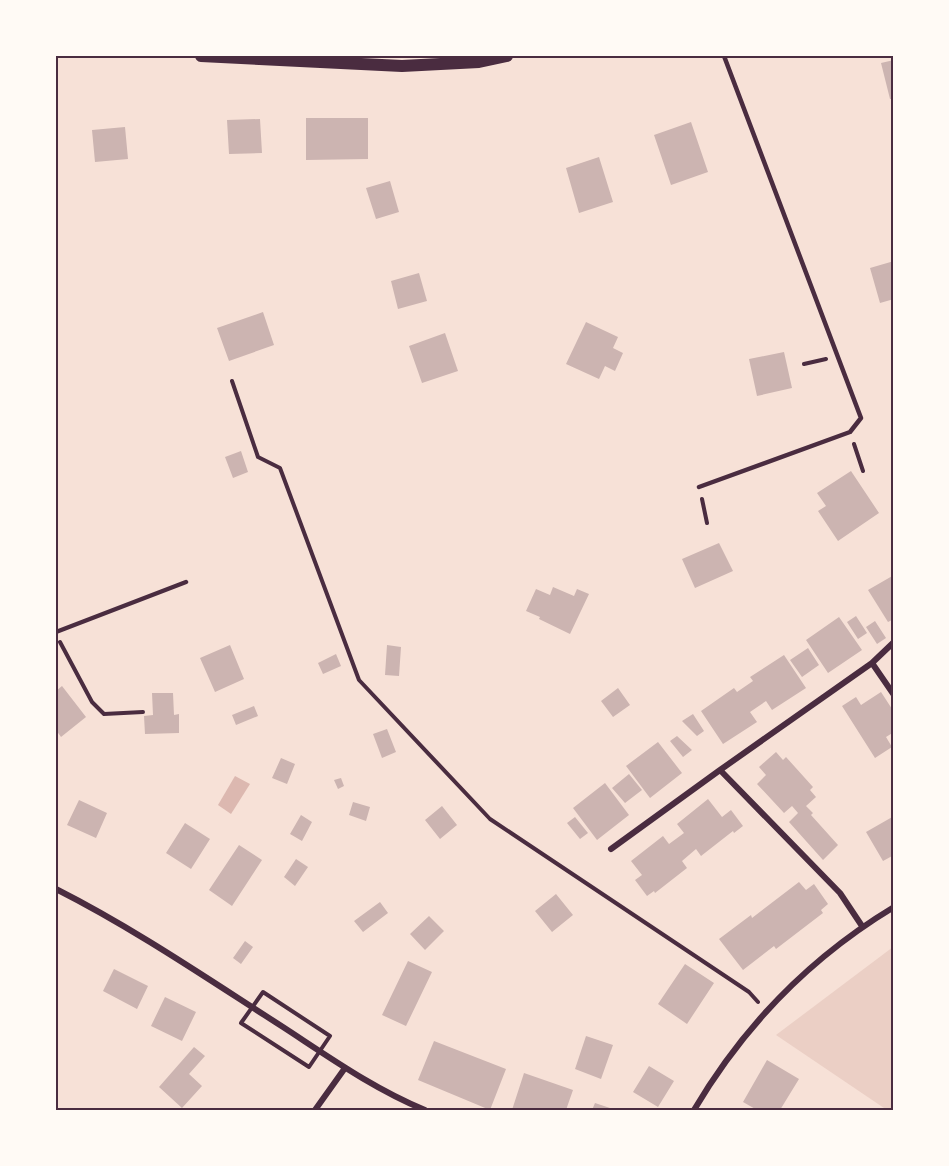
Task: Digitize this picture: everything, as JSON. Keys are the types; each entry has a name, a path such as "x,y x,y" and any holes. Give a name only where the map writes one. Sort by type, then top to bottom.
{"main road":[{"path":"201,56 402,66 480,62 507,56"}],"street":[{"path":"611,849 872,663 894,642"},
{"path":"872,663 894,695"},
{"path":"720,770 840,893 862,926"},
{"path":"56,889 168,952 345,1068 425,1110"},
{"path":"694,1110 753,1026 798,977 862,926 894,907"},
{"path":"315,1110 345,1068"}],"lane":[{"path":"699,487 850,432 861,418 724,56"},
{"path":"56,633 186,582"}],"path":[{"path":"804,364 838,356"},
{"path":"232,381 258,457 280,468 359,680 490,819 748,992 766,1012"},
{"path":"850,432 863,471"},
{"path":"699,487 706,523"},
{"path":"56,633 92,702 104,714 143,712"},
{"path":"263,992 330,1036"}],"shaded area":[{"path":"235,776 250,784 231,814 218,805"},
{"path":"893,947 894,1110 887,1110 776,1035"}],"building":[{"path":"894,60 894,99 890,99 881,63"},
{"path":"306,118 368,118 368,159 306,160"},
{"path":"260,119 262,153 229,154 227,120"},
{"path":"691,122 708,172 671,185 654,135"},
{"path":"125,127 128,159 95,162 92,130"},
{"path":"599,157 613,202 579,213 566,168"},
{"path":"390,181 399,212 376,219 366,188"},
{"path":"894,261 894,299 880,303 870,268"},
{"path":"419,273 427,301 398,309 391,281"},
{"path":"263,312 274,345 229,361 217,328"},
{"path":"586,322 618,337 613,348 623,353 615,371 605,366 599,379 566,364"},
{"path":"445,333 458,371 422,383 409,346"},
{"path":"784,352 792,388 757,396 749,359"},
{"path":"241,451 248,472 233,478 225,457"},
{"path":"851,471 879,513 838,541 818,511 826,506 817,493"},
{"path":"719,543 733,571 695,588 682,559"},
{"path":"894,575 894,619 888,622 868,590"},
{"path":"553,587 574,596 577,589 589,594 570,634 526,611 536,589 550,595"},
{"path":"856,616 867,633 858,639 847,622"},
{"path":"839,617 862,650 828,673 806,640"},
{"path":"875,621 886,638 877,644 866,627"},
{"path":"230,645 244,679 215,692 200,658"},
{"path":"387,645 401,647 399,676 385,675"},
{"path":"808,648 819,665 802,677 790,660"},
{"path":"336,654 341,666 323,674 318,663"},
{"path":"784,655 806,688 772,710 766,701 750,712 757,722 723,744 701,711 734,688 737,692 753,681 750,677"},
{"path":"62,686 86,717 61,737 56,730 56,691"},
{"path":"618,688 630,705 613,717 601,701"},
{"path":"881,692 894,712 894,732 886,737 892,747 875,758 842,706 856,697 861,705"},
{"path":"152,693 173,693 174,715 179,714 179,733 145,734 144,716 153,715"},
{"path":"254,706 258,716 236,725 232,715"},
{"path":"693,714 704,731 697,736 682,721"},
{"path":"387,729 396,752 382,758 373,734"},
{"path":"677,736 692,750 683,757 670,741"},
{"path":"658,742 682,773 650,798 626,766"},
{"path":"776,752 783,760 786,757 813,787 810,790 816,797 806,806 813,813 811,815 838,845 823,860 789,822 798,813 792,806 784,813 757,784 766,775 759,767"},
{"path":"281,758 295,764 287,784 272,778"},
{"path":"629,774 642,790 625,803 612,788"},
{"path":"341,778 344,786 338,789 334,780"},
{"path":"605,783 629,815 597,840 573,808"},
{"path":"708,799 722,817 731,810 743,826 701,856 696,849 682,861 687,868 655,893 654,891 647,896 635,880 642,875 631,861 663,836 669,844 684,833 677,824"},
{"path":"79,800 107,813 96,838 67,825"},
{"path":"353,802 370,807 366,821 349,815"},
{"path":"442,806 457,825 440,839 425,820"},
{"path":"301,815 312,822 302,841 290,834"},
{"path":"894,816 894,855 883,861 866,832"},
{"path":"575,817 588,833 580,839 567,823"},
{"path":"185,823 210,839 191,869 166,853"},
{"path":"239,845 262,860 232,906 209,890"},
{"path":"296,859 308,867 295,886 284,877"},
{"path":"799,882 806,890 814,884 828,904 821,910 823,913 776,949 774,946 743,970 719,939 751,915 752,918"},
{"path":"556,894 573,915 552,932 535,911"},
{"path":"380,902 388,913 363,932 354,921"},
{"path":"429,916 444,931 425,950 410,934"},
{"path":"245,941 253,947 241,964 233,958"},
{"path":"408,961 432,972 406,1026 382,1015"},
{"path":"685,964 714,983 687,1024 658,1004"},
{"path":"114,969 148,986 137,1009 103,991"},
{"path":"165,997 196,1012 182,1041 151,1026"},
{"path":"586,1036 613,1045 601,1079 575,1069"},
{"path":"434,1041 506,1069 490,1110 418,1080"},
{"path":"194,1047 205,1056 189,1074 202,1086 182,1108 159,1087"},
{"path":"767,1060 799,1079 780,1110 757,1110 743,1102"},
{"path":"649,1066 674,1081 658,1107 633,1092"},
{"path":"524,1073 573,1090 566,1110 512,1110"},
{"path":"595,1103 616,1110 592,1110"}]}
